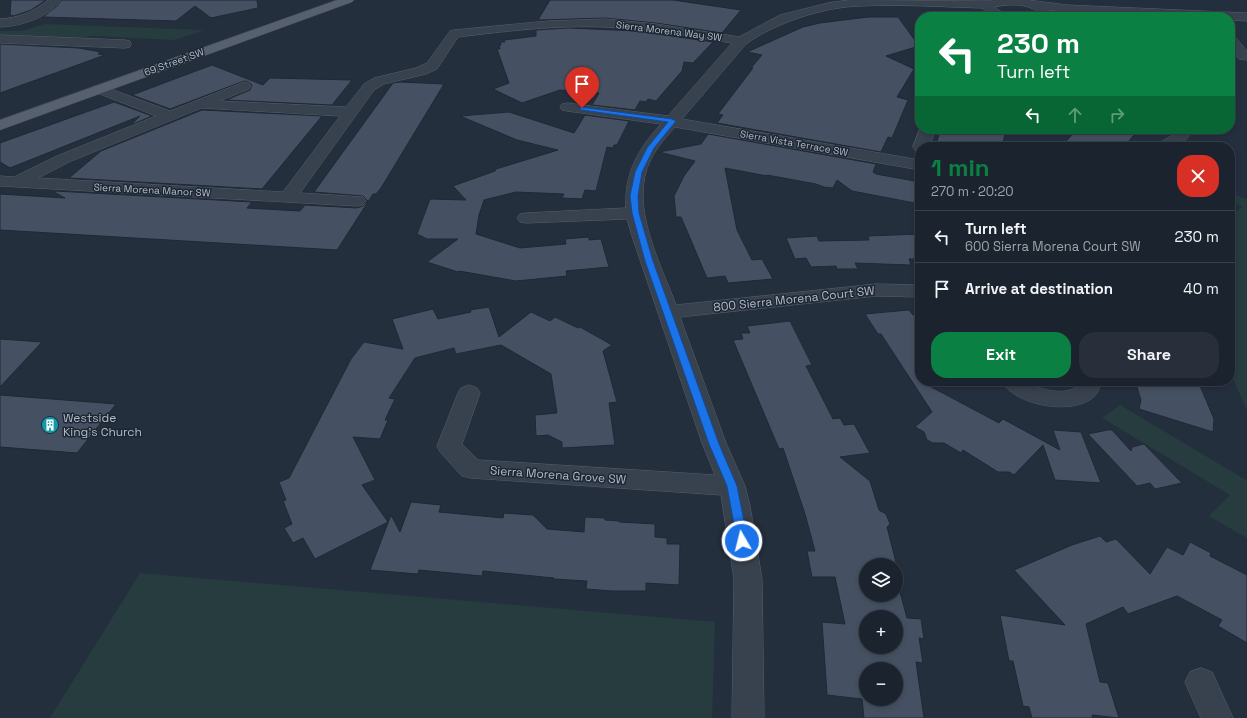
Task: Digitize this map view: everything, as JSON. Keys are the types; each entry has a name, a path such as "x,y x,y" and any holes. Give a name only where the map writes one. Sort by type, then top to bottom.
{"main road":[{"name":"69 Street SW","path":"81,82 319,0"},
{"name":"69 Street SW","path":"0,125 348,0"}],"street":[{"path":"0,23 21,20 34,16 55,0"},
{"path":"806,0 808,2 828,4 972,12"},
{"path":"748,718 748,579 739,515 732,486 714,444 649,261 635,213 634,196 638,172 651,148 672,121 740,41 753,32 784,18 828,4 859,2 992,2 1008,0 1034,8 1059,12"},
{"path":"992,2 989,10 994,12"},
{"path":"1209,4 1220,12"},
{"path":"1034,8 1116,12"},
{"name":"Sierra Morena Way SW","path":"350,112 369,87 379,81 421,71 432,66 454,34 529,25 593,23 645,26 740,41"},
{"path":"0,38 125,44"},
{"path":"1235,46 1244,56 1247,56"},
{"name":"Sierra Morena Manor SW","path":"17,182 63,159 244,86"},
{"path":"100,89 170,116"},
{"name":"Sierra Morena Manor SW","path":"198,105 350,112"},
{"name":"Sierra Vista Terrace SW","path":"567,107 672,121 915,160"},
{"path":"288,197 350,112"},
{"path":"1172,142 1182,136 1182,134"},
{"name":"Sierra Morena Manor SW","path":"0,181 357,201"},
{"path":"526,218 635,213"},
{"name":"800 Sierra Morena Court SW","path":"668,312 876,290 915,291"},
{"path":"1020,386 1029,392 1041,396 1066,399 1083,394 1088,390 1089,386"},
{"name":"Sierra Morena Grove SW","path":"469,393 450,446 471,469 732,486"},
{"path":"1201,682 1217,718"}],"green space":[{"path":"44,24 204,30 175,40 93,36 83,38 0,35 0,31 22,31"},
{"path":"1235,195 1247,199 1247,410 1235,383 1235,212 1243,207 1235,203"},
{"path":"1120,405 1246,480 1247,477 1247,538 1209,516 1230,495 1102,418"},
{"path":"140,573 715,622 712,718 50,718"}],"building":[{"path":"11,0 46,0 31,10 14,16 10,15"},
{"path":"62,0 257,0 258,8 211,18 195,6 176,21 43,17 56,7"},
{"path":"550,0 673,0 741,10 722,33 656,23 605,18 538,20"},
{"path":"868,17 898,17 915,40 915,47 886,56 914,69 897,97 908,100 892,138 888,137 881,152 717,123 723,115 718,114 762,55 747,52 803,27 820,23"},
{"path":"568,28 637,31 713,42 693,63 684,62 682,71 656,101 648,99 646,102 640,101 635,110 592,105 599,93 560,90 522,103 493,89 509,83 497,49 500,49 500,42 505,42 504,40 536,36 536,30"},
{"path":"0,44 78,48 101,52 98,54 105,55 0,93"},
{"path":"212,65 263,85 270,78 352,80 332,105 226,100 250,90 252,85 249,82 244,81 170,109 132,95"},
{"path":"393,83 444,84 381,188 376,194 373,194 337,250 0,230 0,194 65,198 54,192 55,191 252,202 247,208 300,211 305,205 357,208 363,206 368,201 363,196 314,192"},
{"path":"114,102 152,116 131,125 140,116 10,168 0,162 0,143"},
{"path":"202,110 322,116 262,189 69,178 101,151"},
{"path":"509,112 574,133 585,115 629,121 617,145 614,145 613,148 607,147 596,191 585,190 582,199 562,198 564,194 516,192 484,200 479,215 476,234 520,248 566,244 565,239 589,237 589,240 601,239 609,267 566,271 567,276 516,281 458,272 427,262 458,239 427,239 417,234 430,199 466,200 453,186 495,171 496,169 558,150 517,140 460,116"},
{"path":"708,134 876,164 873,172 876,174 915,181 915,203 852,191 837,180 833,188 725,168 737,230 752,260 762,259 773,279 728,283 725,276 707,278 681,217 676,217 674,196 684,176 695,161 659,152 701,144"},
{"path":"939,134 1005,134 1003,142 937,142"},
{"path":"1073,134 1135,134 1128,142 1065,142"},
{"path":"915,234 915,259 909,259 911,265 855,263 858,269 837,269 836,266 811,267 806,258 795,259 786,238 817,236 819,241 869,240 868,236"},
{"path":"489,307 499,337 531,312 550,321 555,317 578,328 580,327 612,345 603,351 617,402 609,403 615,445 562,448 562,442 548,435 536,436 535,415 557,413 551,374 501,345 456,354 454,348 415,358 389,398 395,399 385,420 388,420 380,439 353,437 375,480 362,485 388,522 315,559 303,538 293,543 284,528 292,524 283,501 286,500 279,482 289,478 351,359 364,342 403,349 392,319 433,309 438,319 471,312 470,310"},
{"path":"909,310 913,315 915,315 915,386 881,334 878,334 865,314"},
{"path":"790,321 812,365 806,366 833,419 840,418 844,425 854,424 870,453 840,457 870,481 879,510 886,514 890,524 887,527 895,558 859,558 859,602 903,602 907,618 921,619 924,639 919,638 923,663 916,662 924,718 864,718 863,706 903,706 903,662 859,662 859,699 827,695 822,622 845,624 835,577 812,577 807,551 815,551 805,514 783,448 779,449 733,340 743,339 741,333 750,333 747,326"},
{"path":"0,339 42,342 0,387"},
{"path":"915,386 929,386 999,423 1003,419 1060,450 1053,430 1081,432 1101,483 1055,480 1043,445 1014,475 1009,472 998,472 963,450 961,453 944,443 933,443 927,440 924,432 915,427 932,412"},
{"path":"1137,386 1200,386 1214,419 1213,432 1139,409 1141,400"},
{"name":"Westside King's Church","path":"0,395 116,404 77,453 0,447"},
{"path":"1112,430 1131,451 1132,447 1144,444 1182,483 1155,489 1150,483 1137,486 1088,434"},
{"path":"411,502 441,505 439,512 503,518 504,513 533,515 547,529 584,532 585,517 605,518 605,520 619,522 655,524 655,537 667,538 667,544 680,544 679,585 646,583 646,591 612,591 586,589 587,581 553,579 554,578 483,571 482,576 419,570 418,574 370,570 391,515 400,532"},
{"path":"1100,536 1106,542 1116,539 1150,574 1167,547 1183,555 1190,542 1211,553 1210,556 1247,575 1247,643 1218,626 1222,620 1177,596 1128,614 1123,607 1086,624 1100,682 1108,683 1119,718 1092,715 1093,718 1032,718 1029,707 1023,706 1013,661 1009,661 1000,615 1065,625 1014,570 1072,545"}],"place":[{"name":"Westside King's Church","path":"50,425"}],"route":[{"path":"582,108 672,121 661,133 651,148 638,172 634,196 635,213 649,261 714,444 732,486 739,515 742,541"}]}
